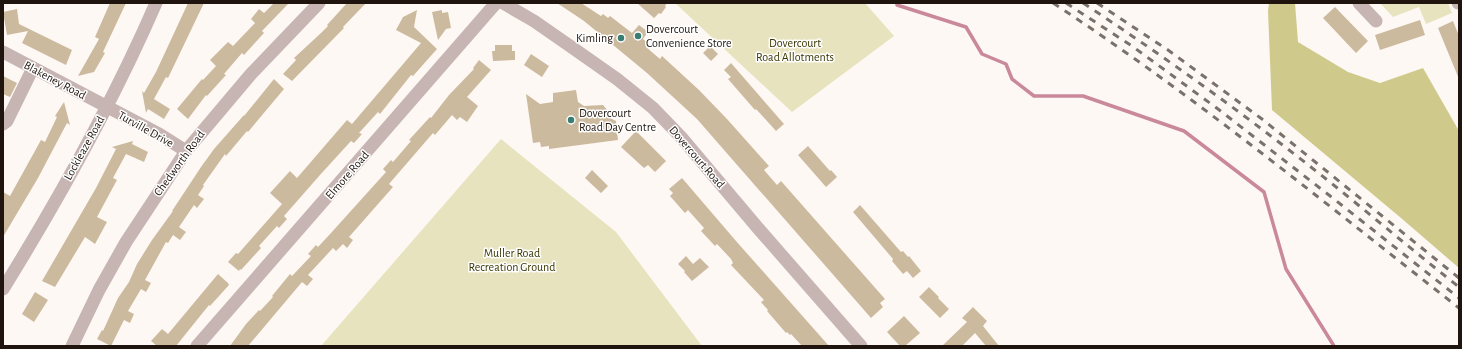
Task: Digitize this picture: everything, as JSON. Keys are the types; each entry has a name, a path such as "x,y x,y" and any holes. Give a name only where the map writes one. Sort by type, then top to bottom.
{"street":[{"name":"Lockleaze Road","path":"3,289 43,224 107,108 135,52 156,3"},
{"name":"Chedworth Road","path":"72,346 99,290 126,242 186,151 251,74 319,3"},
{"name":"Elmore Road","path":"197,346 496,3"},
{"name":"Dovercourt Road","path":"503,3 534,21 570,46 653,108 681,137 861,346"},
{"path":"1359,3 1376,21"},
{"name":"Blakeney Road","path":"3,52 107,108"},
{"path":"3,124 7,121 33,68"},
{"name":"Turville Drive","path":"107,108 159,134 186,151"}],"green space":[{"name":"Dovercourt Road Allotments","path":"675,3 865,3 894,36 792,112"},
{"path":"1380,3 1448,3 1452,13 1426,24 1419,7 1393,17"},
{"name":"Muller Road Recreation Ground","path":"501,139 616,232 702,346 321,346"}],"shaded area":[{"path":"1269,3 1295,3 1298,42 1348,72 1380,83 1423,68 1459,131 1459,268 1272,110 1268,11"}],"building":[{"path":"110,3 126,3 103,52 105,53 94,72 78,76 99,39 95,37"},
{"path":"188,3 204,3 168,78 166,77 154,99 170,109 164,119 148,109 146,113 142,91 144,93 156,72"},
{"path":"274,3 289,3 262,31 264,33 244,55 242,53 224,74 226,75 207,96 206,95 188,119 177,109 202,79 203,80 216,66 210,60 228,42 233,46 255,23 251,19 259,9 264,13"},
{"path":"347,3 366,3 343,27 344,28 292,81 283,74 296,60 294,58 328,26 327,25"},
{"path":"557,3 581,3 601,16 603,14 608,18 610,16 632,33 639,25 648,32 643,39 649,44 646,47 660,59 662,56 699,90 727,119 769,166 764,170 777,185 781,181 885,299 880,303 883,307 871,318 697,119 647,73 584,21"},
{"path":"637,3 667,3 661,14 659,13 654,18"},
{"path":"1335,7 1368,41 1356,53 1323,18"},
{"path":"17,9 19,24 72,50 66,65 22,43 28,31 7,35 3,12"},
{"path":"417,10 414,27 437,49 413,76 411,75 380,114 378,112 359,133 362,134 354,143 351,141 320,175 284,216 287,219 279,228 277,226 259,246 261,248 239,271 228,262 236,253 238,254 282,204 270,193 290,171 297,178 347,120 352,124 421,43 396,30 403,17"},
{"path":"442,10 442,13 448,12 451,28 446,29 438,40 432,12"},
{"path":"1420,20 1425,35 1380,50 1375,35"},
{"path":"1453,21 1459,36 1459,79 1438,28"},
{"path":"495,45 512,45 512,51 515,51 515,60 493,61 492,51 495,51"},
{"path":"710,46 718,54 711,61 703,53"},
{"path":"531,54 549,66 542,77 524,65"},
{"path":"479,60 491,70 467,97 478,106 467,122 460,117 457,120 452,115 435,135 433,133 389,184 393,187 349,237 353,240 347,248 343,244 336,251 333,248 308,275 313,279 307,286 302,282 248,346 230,346 246,324 273,297 272,296 290,274 292,276 311,256 308,254 316,245 318,247 386,172 383,169 391,160 393,162 411,141 409,140 430,117 431,118 449,95 474,69 473,68"},
{"path":"731,63 784,124 776,131 728,79 731,77 724,70"},
{"path":"3,76 17,83 10,97 3,94"},
{"path":"274,79 284,89 248,132 247,131 226,156 225,154 203,185 204,186 198,195 204,199 197,208 194,205 179,227 186,232 180,240 173,235 168,243 166,242 145,280 151,283 146,292 141,289 128,311 134,314 130,323 124,320 111,346 97,339 102,330 103,331 118,298 129,282 137,264 201,167 214,149 244,116"},
{"name":"Dovercourt Road Day Centre","path":"576,90 578,102 584,106 603,105 609,112 610,118 616,121 618,140 549,149 549,146 541,147 540,142 533,143 526,94 540,104 553,102 553,93"},
{"path":"64,102 70,125 67,123 38,178 3,237 3,192 10,196 41,140 45,142 57,117 55,116"},
{"path":"636,131 666,161 655,172 648,165 644,168 621,147"},
{"path":"133,141 132,144 148,152 144,162 126,154 113,178 117,180 97,217 107,222 95,244 85,237 55,287 42,281 96,188 116,149 112,147"},
{"path":"808,146 837,177 826,187 798,155"},
{"path":"592,170 608,186 601,193 585,178"},
{"path":"682,178 829,346 802,346 791,334 786,333 761,302 764,300 731,265 733,263 731,259 717,244 715,246 701,231 704,228 688,210 685,213 670,196 673,193 669,189"},
{"path":"860,205 901,252 903,251 908,257 909,256 921,271 913,278 907,271 903,274 892,261 893,259 853,212"},
{"path":"686,256 693,264 700,258 709,267 692,281 678,264"},
{"path":"218,274 229,285 210,306 209,305 176,346 157,346 151,341 162,329 168,334"},
{"path":"929,287 949,309 940,318 919,297"},
{"path":"35,292 48,300 34,322 22,314"},
{"path":"973,307 987,321 983,326 999,346 986,346 975,333 962,346 942,346 967,322 962,318"},
{"path":"904,316 920,333 905,346 900,346 887,332"}],"waterway":[{"path":"897,3 897,5 966,27 982,54 1006,64 1012,79 1034,96 1083,96 1184,131 1264,192 1286,269 1334,346"}],"railway":[{"path":"1053,3 1158,75 1209,113 1310,190 1459,308"},
{"path":"1066,3 1132,46 1218,109 1459,298"},
{"path":"1083,3 1184,72 1250,120 1459,287"},
{"path":"1097,3 1168,50 1262,119 1459,278"}],"place":[{"name":"Dovercourt Convenience Store","path":"638,36"},
{"name":"Kimling","path":"621,38"},
{"name":"Dovercourt Road Day Centre","path":"571,120"}]}
